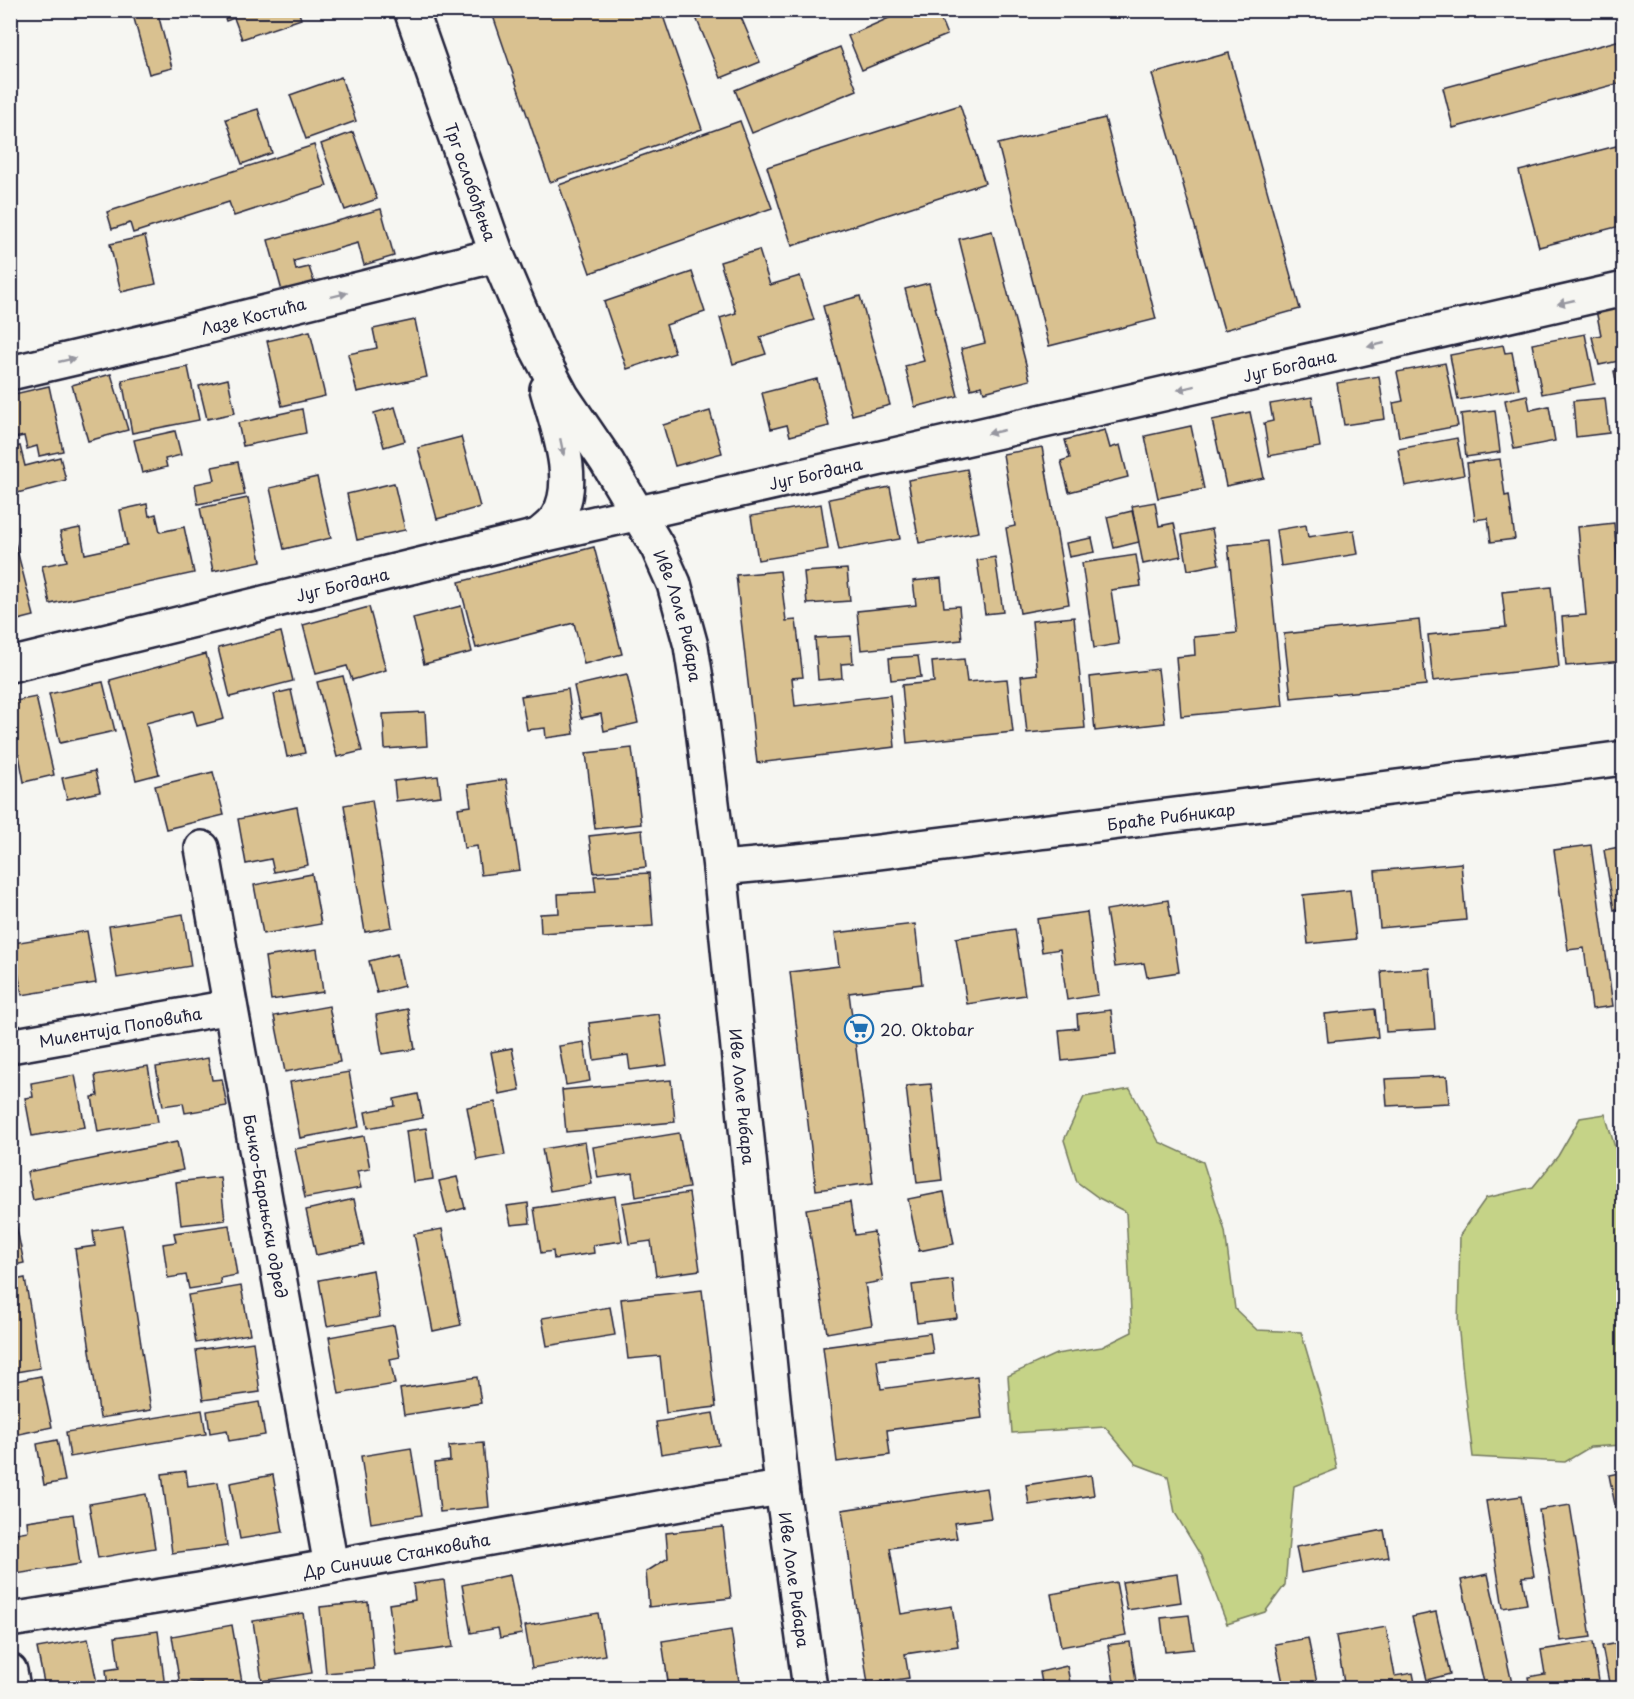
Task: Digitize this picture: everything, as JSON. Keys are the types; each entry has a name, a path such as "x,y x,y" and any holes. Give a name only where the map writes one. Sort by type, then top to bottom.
{"street":[{"name":"Трг ослобођења","path":"411,10 497,255 537,349 562,396 638,513"},
{"name":"Лазе Костића","path":"10,373 497,255"},
{"name":"Југ Богдана","path":"10,665 538,536 1623,289"},
{"name":"Трг ослобођења","path":"537,349 567,472 566,496 557,518 538,536"},
{"name":"Иве Лоле Рибара","path":"638,513 658,548 674,584 691,646 700,705 720,868 782,1488 810,1689"},
{"name":"Браће Рибникар","path":"720,868 777,864 1125,822 1623,758"},
{"name":"Бачко-Барањски одред","path":"202,848 331,1566"},
{"name":"Милентија Поповића","path":"10,1046 230,1007"},
{"name":"Др Синише Станковића","path":"10,1620 199,1590 708,1499 782,1488"},
{"path":"10,1671 14,1689"}],"green space":[{"path":"1130,1089 1159,1142 1203,1162 1225,1231 1235,1309 1257,1330 1301,1332 1324,1410 1337,1469 1294,1486 1285,1585 1265,1612 1227,1624 1201,1556 1175,1513 1168,1476 1136,1464 1105,1427 1012,1433 1008,1376 1056,1354 1102,1347 1132,1332 1126,1212 1099,1198 1077,1182 1064,1140 1084,1097"},
{"path":"1605,1114 1623,1174 1623,1445 1590,1447 1565,1462 1473,1457 1458,1323 1460,1235 1486,1198 1533,1187 1558,1156 1580,1118"}],"building":[{"path":"157,10 172,68 149,74 132,11"},
{"path":"222,10 298,10 301,19 242,39 234,18 226,21"},
{"path":"491,10 661,10 702,129 550,182"},
{"path":"706,10 738,10 760,62 721,78 695,15"},
{"path":"907,10 937,10 947,35 862,70 848,36"},
{"path":"1624,39 1624,82 1453,128 1443,88"},
{"path":"840,47 857,90 752,133 735,90"},
{"path":"1229,53 1300,309 1224,330 1152,74"},
{"path":"341,77 356,121 306,139 290,95"},
{"path":"960,105 985,183 792,246 767,167"},
{"path":"258,109 272,153 242,164 226,119"},
{"path":"1105,118 1156,319 1049,346 998,144"},
{"path":"740,121 772,208 590,273 559,185"},
{"path":"353,132 377,199 345,210 321,144"},
{"path":"1624,144 1624,225 1539,247 1519,171"},
{"path":"314,145 327,186 234,216 229,202 133,233 130,223 112,229 107,212"},
{"path":"381,209 394,256 364,265 358,243 294,261 296,270 309,267 314,282 282,291 268,240"},
{"path":"992,231 1030,380 984,392 982,386 971,389 961,349 985,343 959,239"},
{"path":"145,236 156,284 121,292 110,244"},
{"path":"759,250 770,285 800,276 814,320 760,337 766,354 733,364 720,318 736,313 720,262"},
{"path":"692,272 705,312 666,325 675,353 627,369 604,302"},
{"path":"929,283 958,396 915,407 905,366 924,361 905,289"},
{"path":"860,296 890,405 852,415 823,306"},
{"path":"1624,304 1624,360 1599,365 1592,337 1601,335 1596,310"},
{"path":"415,320 427,377 357,392 348,354 377,348 373,329"},
{"path":"310,331 325,396 282,406 267,341"},
{"path":"1585,334 1595,384 1542,394 1532,344"},
{"path":"1503,345 1505,353 1512,352 1519,389 1458,400 1450,355"},
{"path":"1445,363 1458,426 1399,437 1393,403 1403,401 1397,372"},
{"path":"188,367 199,420 132,433 122,380"},
{"path":"1624,369 1624,420 1614,371"},
{"path":"111,374 128,430 88,441 72,385"},
{"path":"1379,376 1385,419 1344,425 1337,383"},
{"path":"228,379 235,413 207,419 199,386"},
{"path":"817,379 829,426 790,436 787,425 771,429 762,393"},
{"path":"49,386 63,451 39,456 37,446 27,449 24,436 10,439 10,395"},
{"path":"1527,395 1530,410 1549,406 1555,441 1514,449 1505,400"},
{"path":"1312,397 1320,447 1269,456 1264,423 1273,421 1270,404"},
{"path":"1605,398 1609,433 1576,437 1573,401"},
{"path":"395,407 405,441 384,447 374,413"},
{"path":"302,409 306,433 243,446 238,423"},
{"path":"1495,410 1500,452 1466,457 1461,414"},
{"path":"710,411 722,453 675,466 663,425"},
{"path":"1250,412 1264,478 1226,486 1212,420"},
{"path":"1191,426 1204,489 1158,498 1145,436"},
{"path":"1105,430 1110,448 1120,445 1128,477 1069,492 1061,461 1070,458 1065,440"},
{"path":"175,431 181,455 165,459 167,467 142,473 134,440"},
{"path":"461,437 480,507 437,519 418,448"},
{"path":"1457,438 1464,475 1405,486 1398,449"},
{"path":"20,446 25,466 60,457 66,480 10,495 10,448"},
{"path":"1042,447 1069,604 1020,613 1006,528 1015,526 1003,454"},
{"path":"1500,459 1505,496 1509,495 1515,539 1491,542 1488,518 1475,520 1467,463"},
{"path":"238,462 245,495 198,504 195,484 215,480 212,467"},
{"path":"967,469 979,532 919,543 908,480"},
{"path":"317,477 331,538 284,549 270,488"},
{"path":"394,483 405,530 357,540 347,494"},
{"path":"890,487 900,539 839,550 829,499"},
{"path":"248,498 261,561 213,571 200,508"},
{"path":"1155,502 1159,526 1174,523 1181,556 1143,564 1132,506"},
{"path":"147,504 149,516 156,514 160,532 184,527 194,573 50,604 42,566 67,561 60,532 80,528 85,554 127,545 120,510"},
{"path":"821,504 828,549 758,560 751,516"},
{"path":"1616,504 1624,504 1624,535 1620,535"},
{"path":"1132,511 1139,542 1114,548 1107,517"},
{"path":"10,523 34,616 10,622"},
{"path":"1614,523 1624,630 1624,661 1566,666 1562,617 1586,615 1578,527"},
{"path":"1306,525 1308,537 1354,530 1358,554 1281,566 1276,530"},
{"path":"1212,529 1219,564 1188,570 1182,535"},
{"path":"1092,538 1095,552 1069,557 1066,543"},
{"path":"1267,541 1283,706 1181,716 1176,657 1195,655 1194,637 1237,633 1228,545"},
{"path":"594,547 622,654 584,664 574,623 476,648 459,582"},
{"path":"1136,555 1141,586 1111,590 1119,644 1094,648 1082,563"},
{"path":"995,557 1003,612 985,614 977,560"},
{"path":"847,569 850,601 807,604 804,572"},
{"path":"780,571 786,621 796,620 803,677 792,678 795,706 890,695 895,747 757,763 736,575"},
{"path":"941,578 944,607 959,606 962,640 861,650 857,611 916,605 913,581"},
{"path":"1551,587 1559,667 1433,681 1428,635 1506,627 1502,592"},
{"path":"461,606 472,652 424,664 413,618"},
{"path":"369,607 386,670 352,680 347,666 316,674 303,625"},
{"path":"1074,617 1085,728 1027,733 1021,676 1037,674 1032,621"},
{"path":"1419,620 1426,685 1291,698 1284,634"},
{"path":"281,632 293,681 230,697 218,648"},
{"path":"851,636 853,663 841,664 842,678 818,680 815,638"},
{"path":"206,654 224,719 197,726 193,711 146,723 159,774 136,780 110,680"},
{"path":"918,656 921,677 891,680 889,658"},
{"path":"964,659 967,682 1007,679 1013,732 907,743 902,685 934,682 932,662"},
{"path":"1158,669 1165,723 1095,731 1090,677"},
{"path":"627,674 638,723 604,731 601,714 581,718 574,686"},
{"path":"343,676 362,751 337,757 317,682"},
{"path":"103,682 115,731 60,743 49,694"},
{"path":"568,689 574,734 546,738 545,728 527,730 521,696"},
{"path":"291,690 305,753 287,757 274,694"},
{"path":"36,697 54,775 24,782 19,755 10,757 10,702"},
{"path":"425,712 427,746 385,749 383,714"},
{"path":"632,748 641,824 595,829 586,753"},
{"path":"95,771 100,792 67,799 62,778"},
{"path":"213,772 224,815 166,829 155,786"},
{"path":"438,776 441,796 396,801 394,781"},
{"path":"506,779 520,870 481,875 477,846 464,848 458,808 471,806 468,785"},
{"path":"372,800 392,927 365,932 344,805"},
{"path":"297,807 308,865 274,872 271,859 246,864 238,819"},
{"path":"642,830 646,867 594,873 589,836"},
{"path":"1591,845 1613,1006 1592,1009 1584,948 1568,950 1554,850"},
{"path":"1624,846 1624,908 1614,910 1604,850"},
{"path":"1461,863 1466,920 1380,928 1375,871"},
{"path":"649,873 653,926 541,933 540,914 559,913 558,894 596,892 594,876"},
{"path":"312,874 321,924 263,934 254,885"},
{"path":"1350,890 1356,939 1308,944 1303,895"},
{"path":"1168,900 1179,972 1147,977 1144,963 1115,967 1106,910"},
{"path":"1087,912 1098,995 1067,1000 1060,949 1042,952 1037,919"},
{"path":"183,914 191,966 117,978 109,926"},
{"path":"915,924 922,984 849,993 873,1183 816,1190 790,972 839,966 835,933"},
{"path":"1015,929 1025,995 967,1004 956,938"},
{"path":"87,931 96,983 22,995 13,943"},
{"path":"317,949 323,992 271,1000 265,957"},
{"path":"397,954 404,986 377,993 369,961"},
{"path":"1430,968 1435,1029 1386,1032 1381,971"},
{"path":"329,1006 340,1062 285,1072 274,1016"},
{"path":"408,1009 415,1049 382,1054 376,1015"},
{"path":"1375,1009 1378,1037 1328,1042 1325,1014"},
{"path":"1111,1010 1116,1055 1062,1061 1059,1030 1078,1028 1077,1014"},
{"path":"659,1014 667,1065 630,1070 628,1055 594,1060 589,1023"},
{"path":"584,1042 590,1081 566,1085 559,1046"},
{"path":"512,1048 520,1090 499,1094 491,1052"},
{"path":"208,1058 212,1080 222,1079 227,1106 185,1113 183,1103 163,1106 156,1067"},
{"path":"148,1066 158,1122 98,1132 92,1097 98,1096 95,1075"},
{"path":"349,1072 359,1127 300,1138 290,1082"},
{"path":"75,1075 85,1127 32,1136 25,1098 33,1097 31,1083"},
{"path":"1447,1076 1449,1103 1387,1106 1385,1079"},
{"path":"671,1080 675,1122 566,1132 562,1090"},
{"path":"931,1084 942,1180 917,1183 906,1086"},
{"path":"418,1094 423,1118 368,1128 365,1112 395,1106 394,1099"},
{"path":"495,1102 505,1155 477,1160 467,1107"},
{"path":"426,1128 433,1179 413,1182 406,1131"},
{"path":"679,1133 689,1188 636,1197 633,1173 598,1178 593,1147"},
{"path":"364,1136 370,1169 357,1171 361,1188 305,1198 295,1149"},
{"path":"177,1142 183,1170 33,1200 27,1172"},
{"path":"585,1142 592,1184 550,1191 542,1149"},
{"path":"220,1177 225,1220 181,1225 176,1182"},
{"path":"457,1177 465,1208 447,1213 439,1181"},
{"path":"944,1192 954,1244 919,1251 908,1199"},
{"path":"689,1193 700,1270 656,1276 651,1241 629,1244 622,1203"},
{"path":"615,1196 622,1241 593,1245 594,1253 554,1259 553,1251 541,1253 534,1208"},
{"path":"354,1199 364,1245 316,1255 306,1210"},
{"path":"850,1202 855,1235 874,1232 883,1281 865,1284 872,1325 827,1333 806,1209"},
{"path":"528,1203 530,1223 511,1225 507,1206"},
{"path":"10,1205 12,1205 24,1263 10,1266"},
{"path":"229,1225 237,1275 220,1278 221,1284 189,1289 186,1275 168,1278 163,1244 176,1242 174,1233"},
{"path":"123,1226 151,1410 100,1418 75,1249 95,1246 93,1231"},
{"path":"442,1229 461,1325 433,1331 414,1234"},
{"path":"373,1270 380,1317 327,1326 319,1280"},
{"path":"25,1278 40,1368 10,1373 10,1281"},
{"path":"953,1280 957,1318 917,1323 912,1285"},
{"path":"241,1286 250,1334 196,1343 188,1295"},
{"path":"702,1290 716,1407 666,1413 660,1356 628,1359 621,1299"},
{"path":"610,1307 615,1335 547,1346 542,1318"},
{"path":"394,1325 400,1357 390,1359 395,1384 339,1394 329,1337"},
{"path":"930,1333 933,1353 877,1360 881,1389 977,1376 982,1418 887,1430 890,1455 837,1462 823,1347"},
{"path":"253,1342 260,1392 203,1400 196,1350"},
{"path":"41,1376 52,1427 10,1436 10,1382"},
{"path":"477,1377 481,1403 404,1415 400,1389"},
{"path":"259,1402 265,1435 229,1441 227,1430 210,1433 207,1411"},
{"path":"202,1410 206,1434 70,1457 66,1432"},
{"path":"713,1413 719,1445 661,1454 656,1422"},
{"path":"57,1440 65,1481 44,1485 37,1444"},
{"path":"483,1443 489,1507 440,1512 435,1463 450,1461 449,1446"},
{"path":"411,1448 422,1515 371,1523 361,1456"},
{"path":"186,1471 188,1486 218,1482 227,1546 172,1553 162,1474"},
{"path":"1624,1472 1624,1519 1618,1520 1609,1475"},
{"path":"273,1475 283,1532 240,1539 230,1483"},
{"path":"1091,1475 1094,1495 1029,1505 1026,1485"},
{"path":"986,1488 991,1518 954,1523 957,1538 890,1548 901,1614 952,1606 958,1646 905,1654 909,1678 868,1684 842,1510"},
{"path":"146,1494 155,1548 98,1558 89,1504"},
{"path":"1521,1496 1534,1576 1522,1577 1527,1604 1503,1608 1486,1501"},
{"path":"1570,1505 1591,1637 1560,1641 1539,1510"},
{"path":"73,1514 80,1564 16,1574 10,1534 28,1531 27,1521"},
{"path":"723,1527 731,1598 649,1607 646,1572 668,1558 666,1533"},
{"path":"1384,1530 1389,1557 1301,1573 1296,1547"},
{"path":"1177,1574 1181,1602 1127,1610 1122,1582"},
{"path":"1488,1574 1513,1688 1460,1688 1484,1683 1461,1580"},
{"path":"510,1575 522,1634 500,1638 498,1628 471,1633 462,1585"},
{"path":"444,1580 453,1647 396,1655 389,1604 415,1600 413,1584"},
{"path":"1116,1582 1126,1635 1061,1647 1051,1594"},
{"path":"368,1602 374,1669 326,1673 320,1607"},
{"path":"1436,1612 1450,1674 1427,1680 1412,1617"},
{"path":"303,1613 312,1673 262,1681 253,1621"},
{"path":"598,1613 605,1655 532,1668 525,1626"},
{"path":"1189,1615 1194,1649 1165,1652 1161,1618"},
{"path":"232,1625 243,1688 202,1688 201,1682 180,1685 172,1636"},
{"path":"1386,1627 1395,1676 1413,1673 1416,1688 1328,1688 1328,1686 1344,1683 1336,1636"},
{"path":"731,1630 740,1688 669,1688 662,1641"},
{"path":"158,1631 165,1688 108,1688 106,1670 119,1668 115,1637"},
{"path":"1308,1638 1318,1688 1284,1688 1275,1644"},
{"path":"88,1639 98,1688 45,1688 37,1648"},
{"path":"1130,1642 1137,1688 1115,1688 1108,1645"},
{"path":"1593,1642 1600,1688 1530,1688 1528,1677 1545,1674 1541,1650"},
{"path":"1624,1642 1624,1688 1610,1688 1602,1646"},
{"path":"1067,1666 1071,1688 1012,1688 1042,1683 1040,1672"}],"place":[{"name":"20. Oktobar","path":"859,1029"}]}
